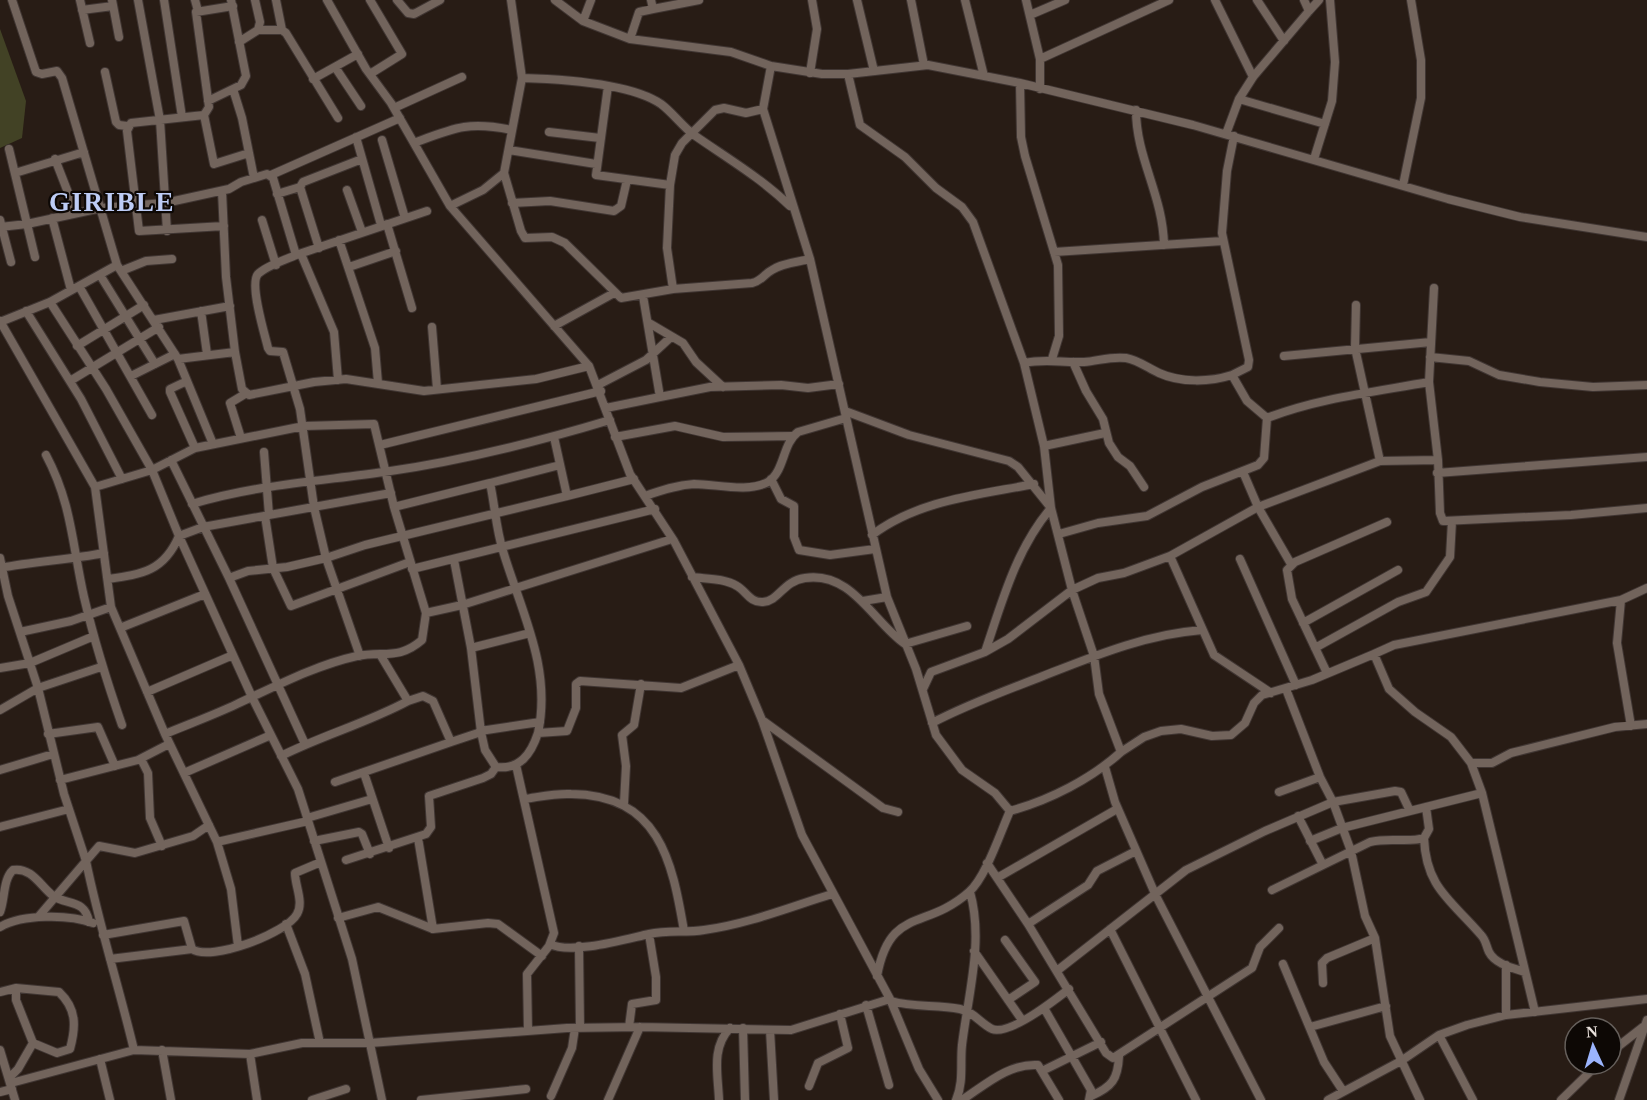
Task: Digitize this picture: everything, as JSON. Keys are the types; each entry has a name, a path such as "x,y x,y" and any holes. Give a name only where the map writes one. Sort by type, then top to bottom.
{"street":[{"path":"12,0 36,72 42,74 57,71 62,78 119,268 176,357 213,444"},
{"path":"80,0 90,43"},
{"path":"140,0 160,120 167,231"},
{"path":"164,0 182,117"},
{"path":"195,0 208,101 207,112 204,115 214,164 249,153"},
{"path":"255,0 260,22 258,30"},
{"path":"276,0 282,30 292,42 338,118"},
{"path":"327,0 370,74 400,118 450,206 589,366 634,479 672,539 739,665 762,720 795,818 832,894 890,1000 919,1069 938,1100"},
{"path":"370,0 402,54 370,74"},
{"path":"397,0 408,13 414,14 440,0"},
{"path":"511,0 522,78 504,173 525,238 552,237 565,243 621,298 644,296 673,289 752,283 762,280 777,267 810,259"},
{"path":"555,0 583,21 630,39 731,52 771,66 810,73 848,74 924,65 1020,83 1230,135 1520,217 1647,237"},
{"path":"583,21 591,0"},
{"path":"630,39 639,12 652,4 699,0"},
{"path":"810,73 817,29 812,0"},
{"path":"857,0 874,71"},
{"path":"911,0 924,65"},
{"path":"965,0 984,76"},
{"path":"1026,0 1040,59 1040,89"},
{"path":"1030,15 1065,0"},
{"path":"1040,59 1169,0"},
{"path":"1215,0 1253,77"},
{"path":"1257,0 1284,41"},
{"path":"1304,0 1309,11"},
{"path":"1024,363 1052,359 1073,362 1117,357 1136,360 1160,374 1179,379 1219,379 1248,367 1249,360 1223,241 1224,198 1230,135 1239,99 1253,77 1319,0"},
{"path":"1314,159 1332,101 1335,62 1330,0"},
{"path":"1403,185 1421,98 1421,60 1411,0"},
{"path":"82,10 112,3 119,37"},
{"path":"198,11 232,3 246,76 242,85 208,101"},
{"path":"240,42 258,30 282,30"},
{"path":"313,79 358,54"},
{"path":"771,66 763,109 792,208 810,259 887,597 916,669 936,735 962,770 995,793 1010,811"},
{"path":"334,67 361,106"},
{"path":"105,72 116,122 119,125 128,126 131,123 204,115"},
{"path":"848,74 860,125 905,157 936,188 962,207 973,222 1024,363 1044,446 1051,508 1072,590 1094,656 1099,694 1121,752"},
{"path":"394,108 462,77"},
{"path":"522,78 608,86 660,103 692,134 768,184 792,208"},
{"path":"1020,83 1021,137 1024,156 1054,252 1058,273 1058,344 1052,359"},
{"path":"608,86 596,164 597,176 670,185"},
{"path":"233,89 242,118 254,178"},
{"path":"1239,99 1325,124"},
{"path":"673,289 667,248 670,185 675,155 711,112 718,108 746,113 763,109"},
{"path":"1136,110 1136,133 1159,201 1164,245"},
{"path":"11,262 0,224 27,224 101,208 165,203 222,191 254,178 271,175 400,118"},
{"path":"414,143 459,126 477,124 512,130"},
{"path":"128,126 134,204 139,231 224,226"},
{"path":"549,132 600,138"},
{"path":"356,137 384,225 396,251 412,308"},
{"path":"382,140 405,218"},
{"path":"9,149 35,257"},
{"path":"509,150 596,164"},
{"path":"15,173 84,152"},
{"path":"55,159 76,213"},
{"path":"277,194 300,187 303,182 362,159"},
{"path":"450,206 483,190 504,173"},
{"path":"271,175 298,255 334,332 338,380"},
{"path":"512,203 550,201 614,211 621,206 627,180"},
{"path":"300,187 319,248"},
{"path":"347,190 362,232"},
{"path":"222,191 235,352 245,394"},
{"path":"360,656 326,558 314,507 304,426 294,385 286,356 283,352 268,348 256,299 256,276 298,255 427,211"},
{"path":"52,218 75,288 131,376 152,415"},
{"path":"262,220 276,265"},
{"path":"339,240 375,348 378,383"},
{"path":"1054,252 1223,241"},
{"path":"349,267 396,251"},
{"path":"172,259 146,261 119,268 100,275 50,302 0,321 95,487 111,607 169,744 217,842 231,889 238,946"},
{"path":"100,275 155,364"},
{"path":"1434,288 1429,382 1438,460 1440,513 1443,521 1571,515 1647,508"},
{"path":"554,326 573,313 596,304 614,293"},
{"path":"644,296 660,398"},
{"path":"50,302 106,389 152,470 179,536 252,697 298,789 352,959 382,1100"},
{"path":"77,346 104,332 144,305"},
{"path":"1356,305 1355,348 1380,461"},
{"path":"70,381 140,339 156,323 230,306"},
{"path":"26,311 70,381 122,479"},
{"path":"201,311 207,354"},
{"path":"649,323 683,343 696,362 723,387"},
{"path":"432,327 437,389"},
{"path":"380,445 599,388 654,354 671,337"},
{"path":"1284,356 1431,342"},
{"path":"131,376 176,357 235,352"},
{"path":"1430,357 1469,361 1499,375 1540,382 1593,387 1647,385"},
{"path":"1073,362 1086,391 1103,419 1105,433 1113,451 1130,466 1144,487"},
{"path":"241,438 230,403 245,394 338,380 378,383 411,391 437,389 548,377 589,366"},
{"path":"1232,375 1247,401 1267,418"},
{"path":"187,381 170,389 170,392 195,448"},
{"path":"1267,418 1293,408 1429,382"},
{"path":"606,408 699,388 781,385 808,388 839,384"},
{"path":"615,436 675,426 723,437 792,436 846,415 909,435 1009,461 1027,475 1051,508"},
{"path":"1059,534 1098,523 1147,516 1202,487 1258,465 1264,458 1267,418"},
{"path":"192,504 268,488 386,472 554,437 610,420"},
{"path":"95,487 152,470 195,448 213,444 304,426 371,423 376,426 394,507 426,613 422,640 406,651 381,656 360,656 279,683 165,734"},
{"path":"1044,446 1105,433"},
{"path":"645,496 675,486 752,486 771,479 776,475 792,436"},
{"path":"554,437 567,496"},
{"path":"264,452 268,488 267,516 273,568 291,606 411,566 454,560 655,509"},
{"path":"46,455 67,501 88,615 101,667 122,725"},
{"path":"1437,473 1647,457"},
{"path":"171,460 230,578 305,744"},
{"path":"916,669 931,672 985,652 1025,627 1072,590 1098,578 1124,573 1170,556 1258,507 1380,461 1438,460"},
{"path":"394,507 560,465"},
{"path":"1243,472 1258,507 1291,564"},
{"path":"230,578 248,572 326,558 403,536 634,479"},
{"path":"771,479 781,499 794,506 794,537 799,550 830,555 875,549"},
{"path":"490,483 502,548 540,662 543,683 538,733 527,755 516,765 496,766"},
{"path":"872,535 890,521 910,512 1034,484"},
{"path":"108,579 128,576 160,565 168,559 179,536 203,527 391,493"},
{"path":"985,652 1019,558 1034,530 1051,508"},
{"path":"1315,648 1398,602 1426,592 1450,557 1452,521"},
{"path":"1327,673 1288,587 1287,573 1291,564 1387,522"},
{"path":"426,613 462,605 672,539"},
{"path":"2,568 28,562 42,563 104,553"},
{"path":"1170,556 1214,655 1271,693"},
{"path":"0,558 4,596 20,632 38,688 53,754 86,861 99,926 134,1050"},
{"path":"1240,559 1296,685"},
{"path":"454,560 471,648 481,732 485,750 496,766"},
{"path":"1303,623 1398,570"},
{"path":"692,577 727,581 759,602 772,600 792,580 823,578 840,585 863,601 888,630 905,644"},
{"path":"877,976 883,949 892,934 906,924 936,914 970,892 987,863 1010,811 1048,797 1105,767 1121,752 1144,737 1161,731 1181,729 1212,736 1231,735 1245,723 1257,698 1296,685 1394,645 1621,600 1647,588"},
{"path":"120,628 205,594"},
{"path":"863,601 887,597"},
{"path":"1621,600 1617,643 1631,726"},
{"path":"20,632 67,622 111,607"},
{"path":"905,644 967,626"},
{"path":"932,723 959,709 1094,656 1172,632 1202,630"},
{"path":"471,648 530,633"},
{"path":"0,669 30,663 94,636"},
{"path":"1374,654 1389,689 1415,712 1451,736 1471,763 1482,793 1535,1012"},
{"path":"147,692 233,655"},
{"path":"381,656 408,701"},
{"path":"538,733 567,731 576,708 576,684 580,681 681,688 739,665"},
{"path":"0,710 38,688 101,667"},
{"path":"923,689 931,672"},
{"path":"624,803 626,766 622,735 634,725 641,684"},
{"path":"1286,688 1320,777 1333,802 1350,851 1365,916 1376,938 1390,1036 1420,1100"},
{"path":"281,756 423,696 433,701 451,742"},
{"path":"762,720 883,808 898,812"},
{"path":"335,782 481,732 540,722"},
{"path":"1471,763 1492,763 1511,753 1615,727 1647,724"},
{"path":"48,734 98,727 115,766"},
{"path":"184,773 271,735"},
{"path":"60,780 141,759 169,744"},
{"path":"0,770 53,754"},
{"path":"141,759 148,773 150,818 162,846"},
{"path":"516,765 553,926 553,939 542,956 531,966 525,982 528,1031"},
{"path":"346,860 418,838 430,831 429,796 483,778 491,774 496,766"},
{"path":"1105,767 1117,809 1156,896 1262,1100"},
{"path":"364,773 389,848"},
{"path":"1279,792 1320,777"},
{"path":"1058,970 1202,861 1298,816 1333,802 1395,791 1401,792 1410,811"},
{"path":"1311,841 1342,828 1482,793"},
{"path":"524,799 571,794 624,803 661,840 673,871 684,931"},
{"path":"217,842 308,819 372,799"},
{"path":"1426,807 1429,829 1424,838 1425,862 1433,882 1482,936 1490,954 1506,965 1525,972"},
{"path":"0,828 69,809"},
{"path":"997,878 1117,809"},
{"path":"1298,816 1323,865"},
{"path":"39,916 99,846 108,846 131,854 193,836 209,825"},
{"path":"314,841 359,832 370,854"},
{"path":"418,838 433,929"},
{"path":"1272,890 1350,851 1384,838 1413,840 1424,838"},
{"path":"1028,924 1088,885 1097,871 1136,851"},
{"path":"110,959 192,949 208,954 238,946 286,924 296,916 300,905 295,873 321,862"},
{"path":"987,863 1058,970 1106,1053 1113,1058 1208,999 1252,968 1260,947 1279,928"},
{"path":"0,912 6,896 6,879 16,869 31,874 54,898 74,902 84,908 89,922"},
{"path":"956,1100 960,1091 962,1043 969,1011 974,951 976,912 970,892"},
{"path":"550,944 564,948 737,923 832,894"},
{"path":"338,918 378,907 433,929 498,924 542,956"},
{"path":"0,927 9,922 39,916 89,922 99,926"},
{"path":"103,935 184,921 192,949"},
{"path":"286,924 305,974 320,1043"},
{"path":"1110,929 1196,1100"},
{"path":"629,1027 632,1004 656,1000 656,977 649,934"},
{"path":"1323,983 1322,963 1327,958 1376,938"},
{"path":"1005,940 1035,982 1008,1000"},
{"path":"551,1096 572,1048 578,1028 579,946"},
{"path":"974,951 1022,1020"},
{"path":"1283,964 1324,1062 1343,1091"},
{"path":"1506,965 1506,1015"},
{"path":"0,992 16,988 59,993 70,1007 75,1026 70,1049 57,1053 33,1042 16,1000 16,988"},
{"path":"11,1083 134,1050 250,1054 302,1043 370,1043 578,1028 791,1030 866,1005 890,1000 911,1006 969,1011 996,1030 1007,1028 1044,1008 1069,989"},
{"path":"1328,1100 1401,1061 1439,1035 1506,1015 1647,999"},
{"path":"866,1005 889,1085"},
{"path":"1310,1027 1386,1006"},
{"path":"1044,1008 1091,1090 1090,1098"},
{"path":"809,1086 818,1063 848,1048 840,1014"},
{"path":"1623,1042 1645,1024"},
{"path":"1619,1100 1645,1024"},
{"path":"608,1100 640,1027"},
{"path":"719,1100 717,1050 720,1040 730,1028"},
{"path":"743,1028 745,1100"},
{"path":"770,1030 774,1100"},
{"path":"1439,1035 1473,1100"},
{"path":"0,1092 11,1083 33,1042"},
{"path":"1042,1071 1101,1042"},
{"path":"0,1050 15,1100"},
{"path":"162,1050 171,1100"},
{"path":"250,1054 257,1100"},
{"path":"1090,1098 1113,1083 1118,1074 1119,1056"},
{"path":"100,1059 110,1100"},
{"path":"962,1100 1006,1071 1031,1065 1038,1065 1059,1100"},
{"path":"1561,1100 1586,1076"},
{"path":"312,1100 346,1089"},
{"path":"421,1100 526,1089"}],"shaded area":[{"path":"0,29 26,101 22,138 0,148"}],"district":[{"name":"GIRIBLE","path":"112,202"}]}
